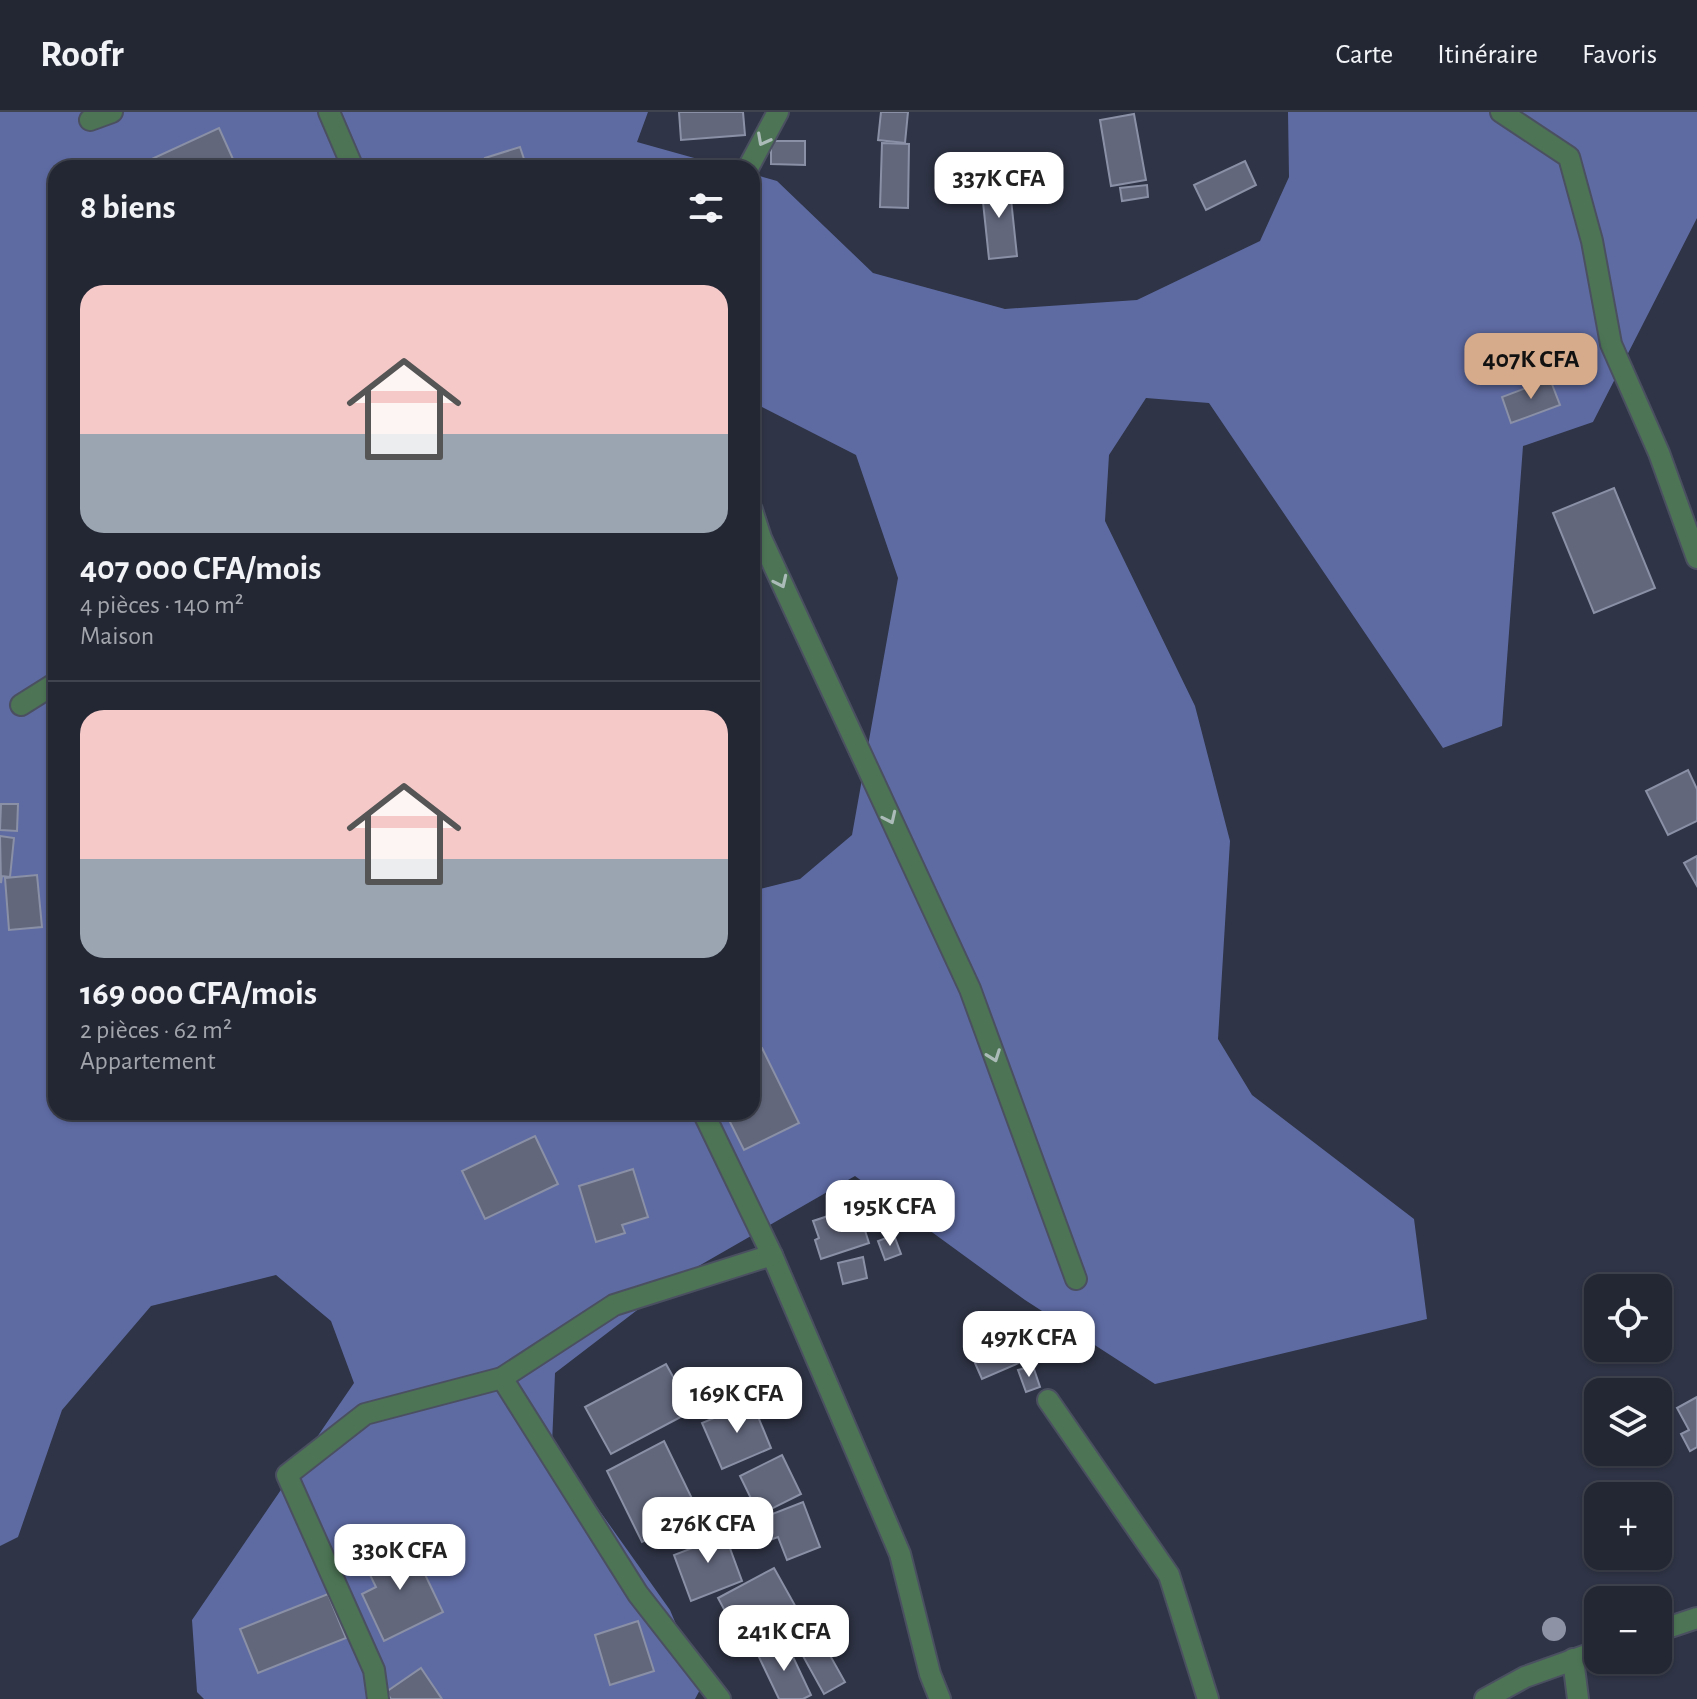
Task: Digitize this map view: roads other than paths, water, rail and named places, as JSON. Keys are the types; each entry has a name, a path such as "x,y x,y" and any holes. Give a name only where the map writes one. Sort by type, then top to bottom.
{"street":[{"path":"90,120 112,112"},
{"path":"329,112 350,160"},
{"path":"752,160 778,112"},
{"path":"1501,112 1569,157 1592,241 1611,344 1659,453 1697,558"},
{"path":"760,535 970,989 1076,1279"},
{"path":"21,705 48,688"},
{"path":"707,1120 772,1255 900,1554 930,1674 940,1699"},
{"path":"378,1699 374,1670 287,1475 365,1414 502,1378 614,1305 772,1255"},
{"path":"502,1378 638,1594 720,1699"},
{"path":"1048,1400 1169,1575 1208,1699"},
{"path":"1672,1626 1697,1618"},
{"path":"1485,1699 1525,1677 1584,1655"},
{"path":"1573,1659 1578,1699"}]}
